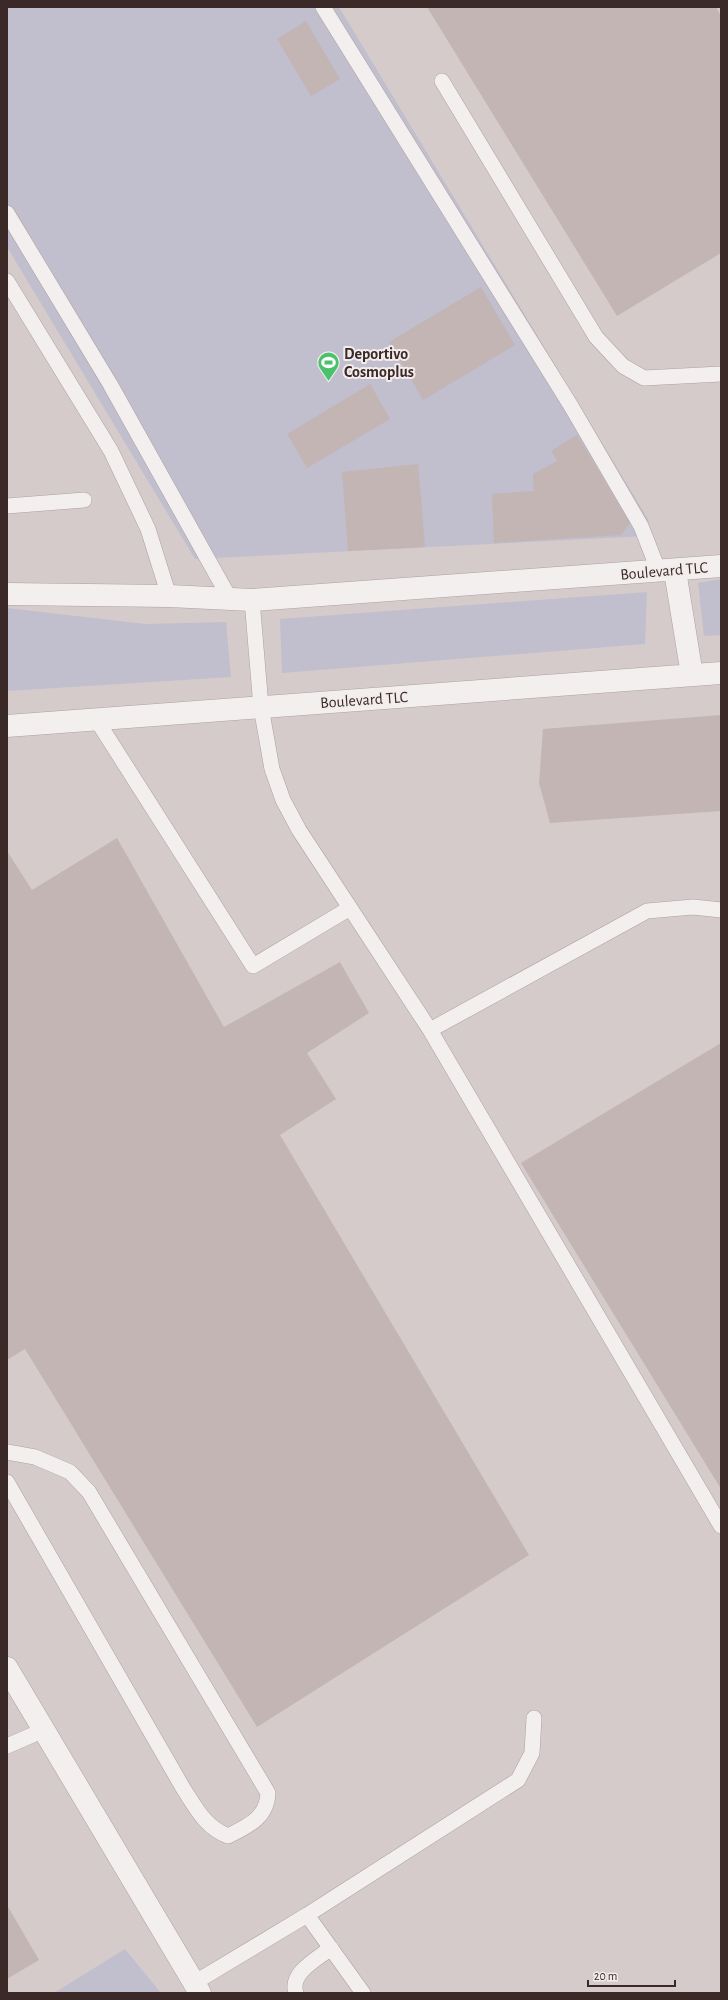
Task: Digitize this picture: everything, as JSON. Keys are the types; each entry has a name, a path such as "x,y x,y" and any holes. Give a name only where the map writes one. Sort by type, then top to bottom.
{"street":[{"name":"Boulevard TLC","path":"7,594 169,596 252,600 721,566"},
{"path":"667,571 692,674"},
{"name":"Boulevard TLC","path":"7,726 721,672"},
{"path":"7,1668 197,1988"}],"lane":[{"path":"323,7 571,406 667,571"},
{"path":"442,81 596,337 623,366 644,378 721,374"},
{"path":"7,213 110,384 230,600"},
{"path":"7,281 111,451 148,529 169,596"},
{"path":"7,506 84,500"},
{"path":"252,600 261,707 272,769 283,800 299,830 430,1030 721,1526"},
{"path":"96,719 253,966 350,908"},
{"path":"430,1030 647,911 692,907 721,910"},
{"path":"7,1452 35,1457 70,1472 89,1492 268,1793 267,1805 256,1821 228,1836 216,1831 203,1817 183,1788 7,1482"},
{"path":"197,1988 307,1915 518,1780 532,1753 534,1718"},
{"path":"7,1746 44,1730"},
{"path":"307,1915 363,1993"},
{"path":"296,1993 294,1984 301,1971 331,1948"}],"shaded area":[{"path":"7,7 721,7 721,1993 7,1993"},
{"name":"Deportivo Cosmoplus","path":"7,7 339,7 648,519 650,531 647,536 195,559 7,247"},
{"path":"721,579 721,635 704,636 698,583"},
{"path":"647,592 645,644 282,673 280,619"},
{"path":"7,608 145,624 226,622 231,677 7,691"},
{"path":"125,1949 161,1993 54,1993"}],"building":[{"path":"427,7 716,7 721,16 721,253 617,316"},
{"path":"306,21 340,79 311,96 277,39"},
{"path":"481,287 515,345 423,400 389,342"},
{"path":"370,384 390,419 307,468 287,434"},
{"path":"577,435 630,523 621,535 494,543 492,494 534,491 533,474 557,461 551,451"},
{"path":"418,464 425,547 348,551 342,472"},
{"path":"721,715 721,811 550,823 539,783 543,729"},
{"path":"117,838 224,1027 340,962 369,1013 307,1053 336,1099 280,1135 529,1555 257,1727 25,1349 7,1360 7,851 32,890"},
{"path":"721,1043 721,1489 521,1163"},
{"path":"7,1905 39,1960 7,1979"}],"place":[{"name":"Deportivo Cosmoplus","path":"328,382"}]}
